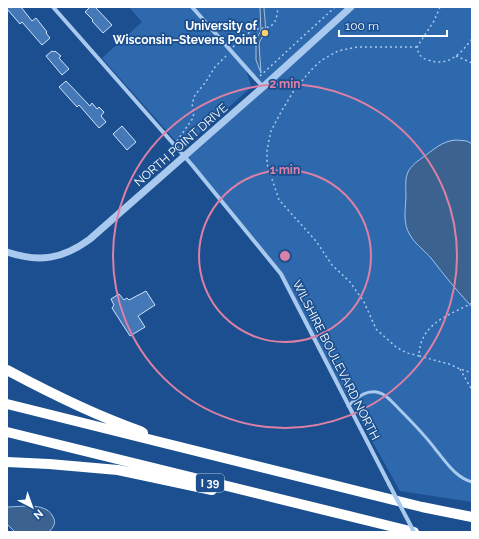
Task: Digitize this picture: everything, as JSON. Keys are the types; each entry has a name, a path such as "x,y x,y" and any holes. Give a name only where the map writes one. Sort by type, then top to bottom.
{"highway":[{"path":"7,370 77,406 140,431 150,440"},
{"name":"I 39","path":"7,404 150,440 472,517"},
{"name":"I 39","path":"7,432 414,532"},
{"path":"7,462 56,464 118,470 251,499 265,496"}],"street":[{"name":"WILSHIRE BOULEVARD NORTH","path":"53,7 184,157 281,274 414,532"},
{"path":"192,7 263,87"},
{"name":"NORTH POINT DRIVE","path":"7,252 26,258 44,258 61,255 78,249 263,87 351,7"}],"lane":[{"path":"348,406 360,395 369,392 380,393 407,417 437,450 451,469 468,481 472,482"}],"path":[{"path":"234,46 251,31 266,28 276,22 278,7"},
{"path":"256,79 336,7"},
{"path":"416,47 434,21 440,7"},
{"path":"416,47 418,53 423,59 433,62 444,62 456,56 472,39"},
{"path":"416,47 357,47 338,51 322,60 313,68 293,92 270,131 267,150 267,164 279,200 316,241 332,265 357,291 364,302 376,328 396,347 407,353 449,364 472,373"},
{"path":"176,142 193,118 194,112 192,104 195,95 215,67 226,55"},
{"path":"456,56 472,63"},
{"path":"419,356 421,342 431,326 438,320 472,303"},
{"path":"460,369 472,390"}],"shaded area":[{"path":"129,7 189,7 246,71 251,85 248,90 186,145 181,145 173,138 102,58 142,22"},
{"path":"192,7 472,7 472,502 400,491 311,332 281,274 185,157 263,87"},
{"path":"260,7 264,7 265,24 265,31 259,44 261,73 256,60 256,39 261,31"},
{"path":"456,140 467,141 472,144 472,307 431,258 412,238 405,220 406,177 410,169 438,146 446,142"},
{"path":"31,506 43,508 52,515 54,524 49,532 15,532 7,524 7,507"}],"building":[{"path":"7,7 21,7 32,21 36,18 50,38 42,45 22,22 20,24 7,9"},
{"path":"90,7 95,7 112,25 103,33 85,12"},
{"path":"52,51 55,51 61,56 59,58 69,69 62,75 46,56"},
{"path":"66,81 90,106 92,103 97,109 99,107 104,112 101,116 106,122 99,128 79,105 77,107 59,87"},
{"path":"122,126 136,142 127,150 113,134"},
{"path":"146,291 155,305 138,316 145,327 130,336 112,308 114,305 111,299 119,294 124,300 127,298 129,300"}],"place":[{"name":"University of Wisconsin–Stevens Point","path":"265,33"}]}
